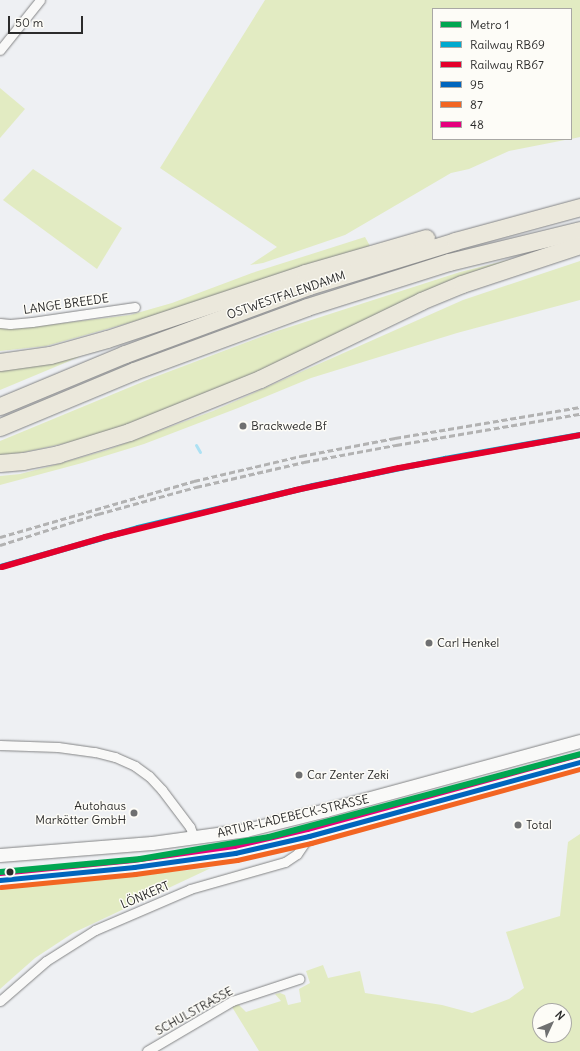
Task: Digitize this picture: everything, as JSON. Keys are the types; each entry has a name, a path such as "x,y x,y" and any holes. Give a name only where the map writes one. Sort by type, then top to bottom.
{"highway":[{"name":"OSTWESTFALENDAMM","path":"0,406 125,354 309,286 536,217 580,207"},
{"path":"0,362 50,355 107,340 305,273 390,248 481,224 536,217"},
{"name":"OSTWESTFALENDAMM","path":"4,426 134,371 306,307 449,262 580,230"},
{"path":"0,463 23,461 58,454 129,432 260,379 421,301 462,284 580,245"}],"street":[{"path":"0,50 40,0"},
{"name":"LANGE BREEDE","path":"0,323 10,324 32,322 135,307"},
{"name":"ARTUR-LADEBECK-STRASSE","path":"0,855 194,838 246,830 326,810 580,741"},
{"path":"0,745 58,747 94,752 116,757 135,766 149,776 162,790 190,827 194,838"},
{"name":"ARTUR-LADEBECK-STRASSE","path":"0,880 185,861 235,852 308,836 580,762"},
{"name":"LÖNKERT","path":"0,1001 46,961 95,930 190,889 291,859 308,836"},
{"name":"SCHULSTRASSE","path":"147,1051 232,1001 299,979"}],"green space":[{"path":"265,0 580,0 580,137 572,139 572,8 432,8 432,140 565,140 509,151 469,169 451,173 345,235 263,263 250,265 277,247 160,168"},
{"path":"0,88 25,109 0,138"},
{"path":"33,169 122,228 97,269 3,200"},
{"path":"365,237 370,246 132,322 46,346 0,351 0,328 22,328 130,315 172,303 252,273"},
{"path":"516,258 292,360 94,437 20,453 0,455 0,441 152,378 274,332 460,272"},
{"path":"580,261 580,300 457,333 311,378 144,444 82,463 0,485 0,476 20,474 107,450 213,411 463,300"},
{"path":"78,355 79,357 0,390 0,366"},
{"path":"580,834 580,1051 259,1051 232,1007 238,1004 246,1012 281,1001 275,994 280,993 285,995 288,1005 301,1002 299,989 310,983 306,971 323,965 328,978 360,971 365,993 442,1005 472,1013 509,999 524,988 506,932 560,916 568,842"},
{"path":"211,868 73,933 35,958 0,989 0,888"}],"waterway":[{"path":"196,445 200,452"}],"railway":[{"path":"0,537 194,481 301,456 395,438 580,407"},
{"path":"0,545 98,514 196,487 304,462 580,414"}],"metro line":[{"name":"1","path":"0,872 140,859 269,837 580,754"}],"rail line":[{"name":"RB69","path":"0,567 138,528 313,486 445,459 580,435"},
{"name":"RB67","path":"2,567 105,537 296,490 399,468 580,435"}],"transit line":[{"name":"48","path":"0,873 133,860 234,846 307,829 578,755"},
{"name":"95","path":"0,880 134,867 235,853 309,836 580,762"},
{"name":"87","path":"1,887 135,874 237,860 311,843 580,769"}],"place":[{"name":"Brackwede Bf","path":"243,426"},
{"name":"Carl Henkel","path":"429,643"},
{"name":"Car Zenter Zeki","path":"299,775"},
{"name":"Autohaus Markötter GmbH","path":"134,813"},
{"name":"Total","path":"518,825"}]}
